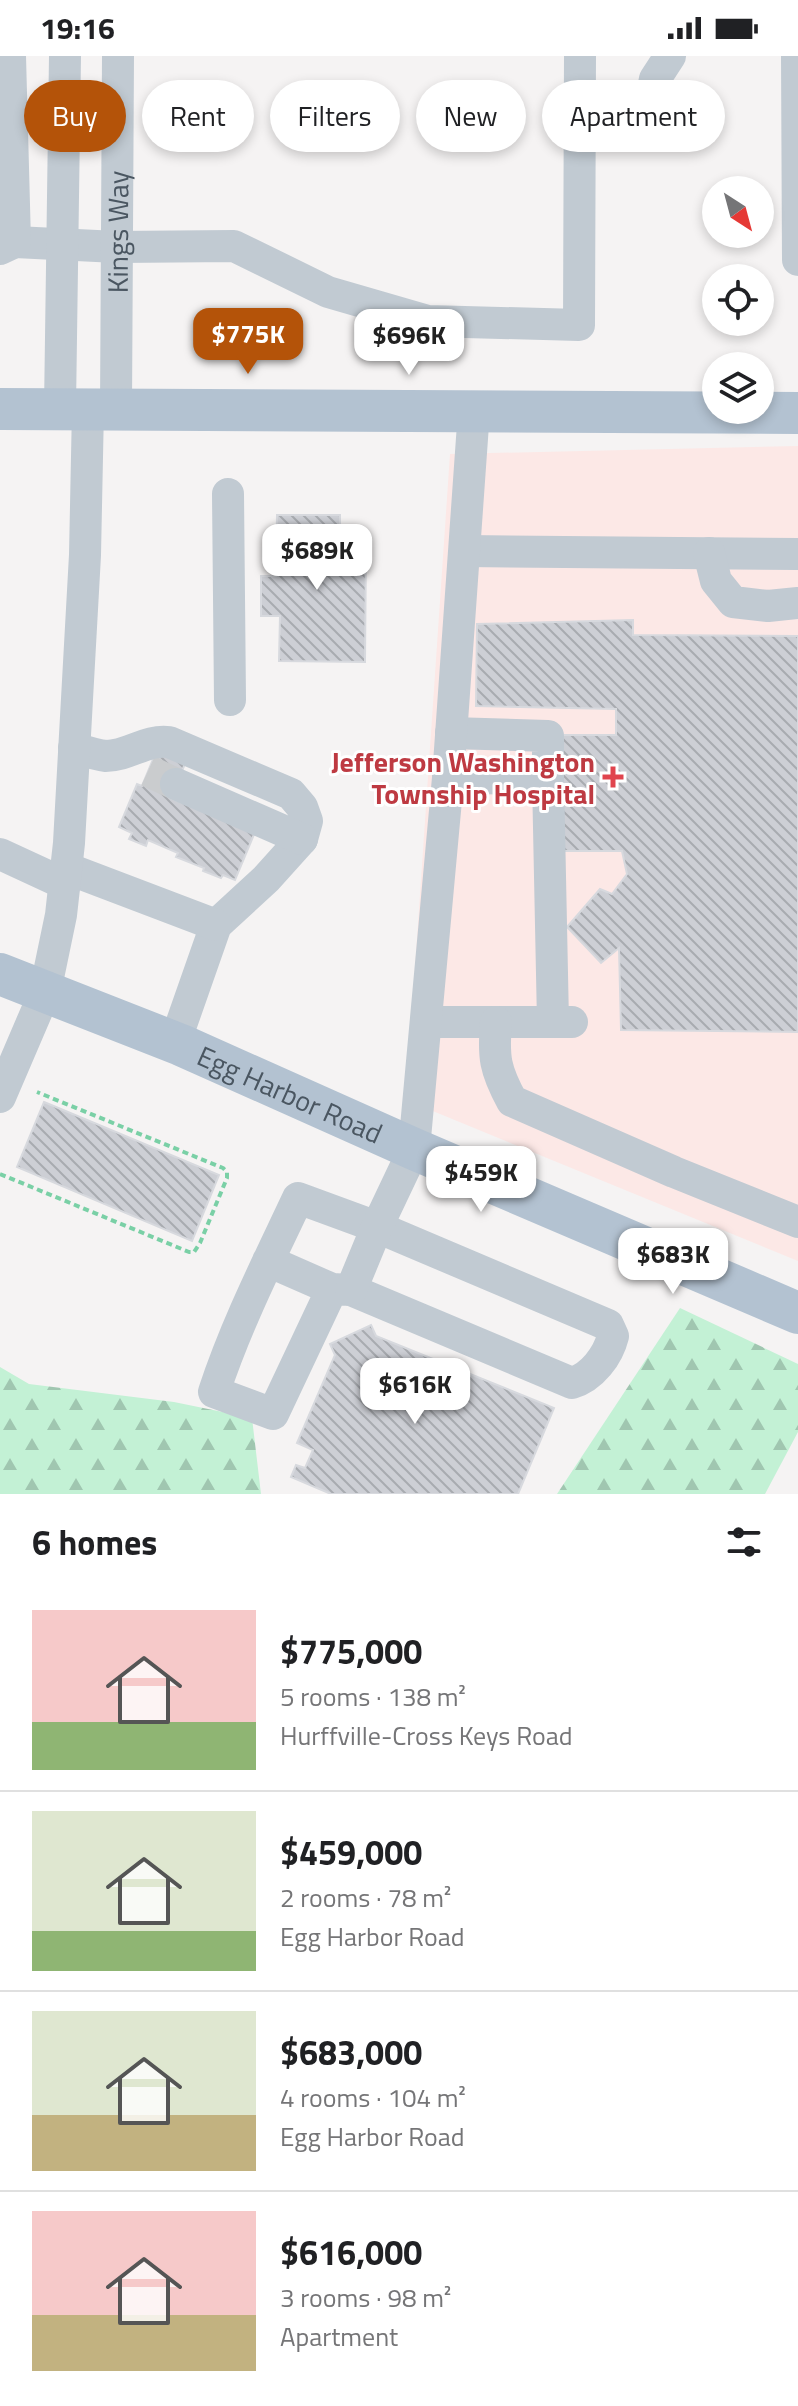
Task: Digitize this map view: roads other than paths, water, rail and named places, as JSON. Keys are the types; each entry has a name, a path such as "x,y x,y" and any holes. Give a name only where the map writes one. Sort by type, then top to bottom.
{"main road":[{"path":"0,409 798,413"},
{"name":"Egg Harbor Road","path":"0,974 175,1042 414,1149 798,1313"}],"street":[{"path":"10,56 7,246 234,246 328,292 428,321 579,325 580,56"},
{"name":"Kings Way","path":"65,56 64,245 88,408"},
{"name":"Kings Way","path":"88,408 117,247 118,56"},
{"path":"655,80 670,56"},
{"path":"797,56 798,260"},
{"path":"0,1097 45,992 66,876 85,555 88,408"},
{"path":"268,1261 341,1289 572,1383 592,1372 611,1345 613,1336 608,1325 377,1227 298,1198 268,1261 225,1358 214,1392 273,1414 341,1289 377,1227 414,1149 448,778 474,410"},
{"path":"228,494 230,700"},
{"path":"466,551 798,554"},
{"path":"709,553 716,581 733,602 768,606 798,603"},
{"path":"427,1022 563,1022 548,736 451,733"},
{"path":"106,756 130,751 156,740 169,742 291,794 302,807 307,821 302,839 266,879 216,925 175,1042"},
{"path":"74,748 106,756 162,777 302,839"},
{"path":"448,778 548,779"},
{"path":"0,854 216,925"},
{"path":"496,1022 493,1055 499,1078 512,1101 659,1166 798,1222"}],"tunnel":[{"path":"148,771 176,784"}],"place":[{"name":"Jefferson Washington Township Hospital","path":"613,777"}]}
